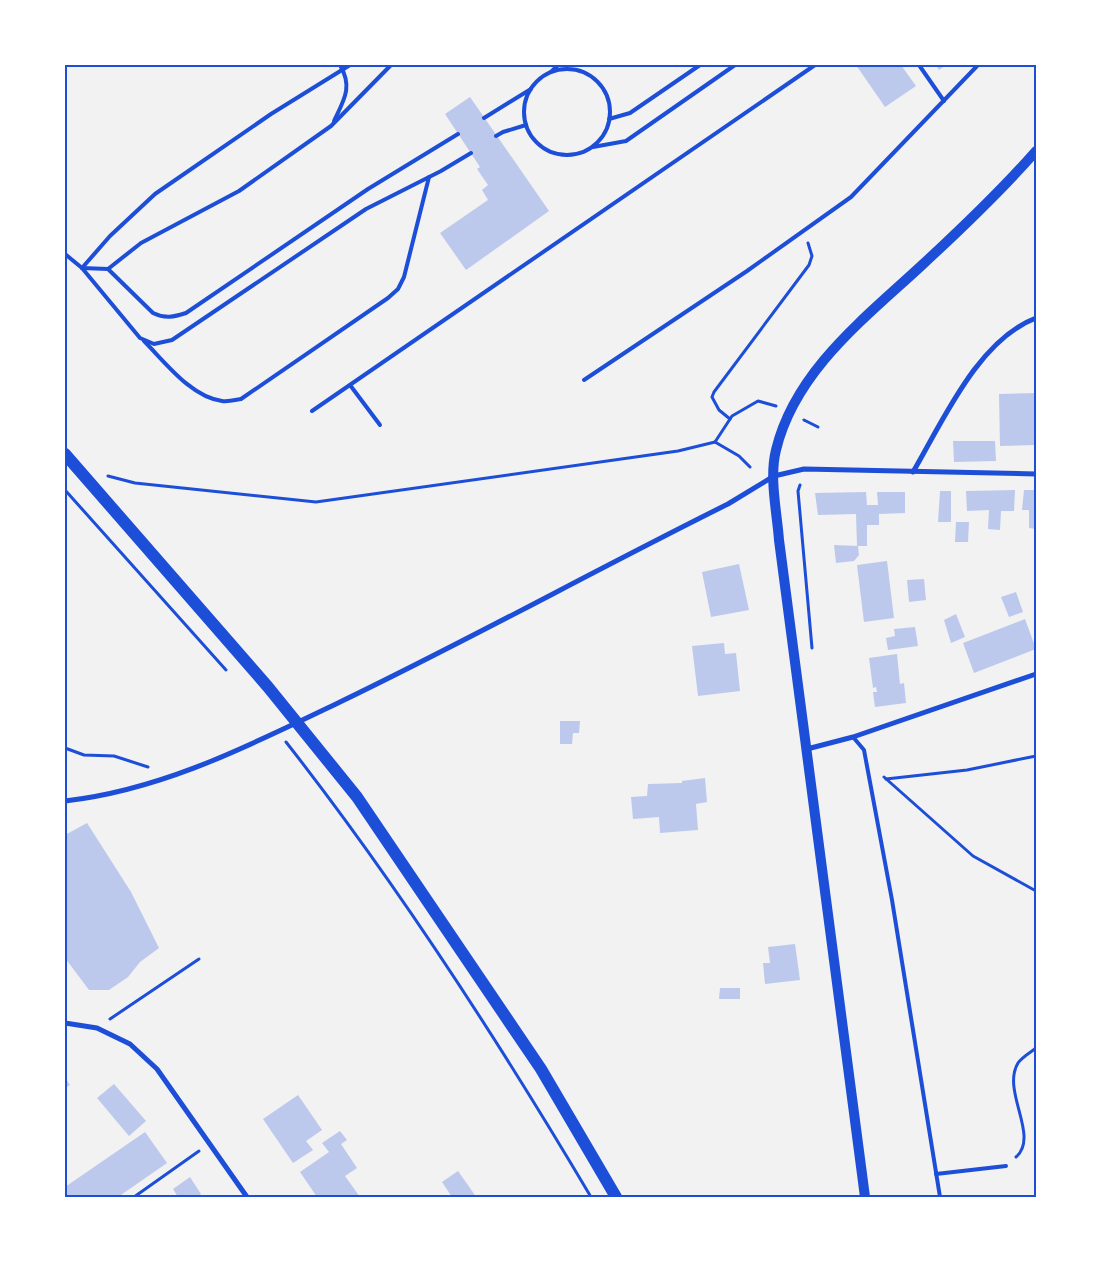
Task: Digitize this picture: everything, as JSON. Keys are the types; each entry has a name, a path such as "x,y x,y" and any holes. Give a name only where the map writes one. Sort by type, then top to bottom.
{"main road":[{"path":"865,1197 779,540 774,476 775,451 800,392 845,337 936,252 1036,151"},
{"path":"65,454 268,687 357,797 542,1068 616,1197"}],"street":[{"path":"913,472 983,358 1007,333 1036,318"},
{"path":"65,801 103,796 183,773 226,757 373,686 728,504 774,476 804,469 1036,474"},
{"path":"807,749 853,737 1036,674"},
{"path":"65,1023 97,1028 130,1044 157,1069 247,1197"}],"lane":[{"path":"82,268 110,236 155,194 341,67 350,65"},
{"path":"82,268 108,269 141,243 239,191 331,126 391,65"},
{"path":"484,118 531,89 558,65"},
{"path":"609,119 630,113 700,65"},
{"path":"531,89 524,113 526,125 532,137 541,147 554,153 567,155 581,153 593,147 626,141 735,65"},
{"path":"312,411 816,65"},
{"path":"919,65 944,100"},
{"path":"584,380 747,271 851,197 978,65"},
{"path":"331,126 347,95 341,67"},
{"path":"551,72 564,69 578,70 591,76 601,86 608,98 609,119 602,137 593,147"},
{"path":"496,136 526,125"},
{"path":"108,269 152,313 161,317 174,317 186,313 368,189 458,134"},
{"path":"140,338 154,344 172,340 366,209 471,153"},
{"path":"65,254 82,268 140,338 189,385 210,398 223,402 241,399 388,298 398,289 404,278 429,177"},
{"path":"350,385 380,426"},
{"path":"853,737 864,750 892,900 940,1197"},
{"path":"936,1174 1006,1166"}],"path":[{"path":"730,419 719,410 712,396 809,265 812,256 802,231"},
{"path":"715,442 730,419 758,401 772,404"},
{"path":"106,476 136,484 316,502 678,451 715,442 740,456 750,467"},
{"path":"65,490 228,672"},
{"path":"283,738 335,805 487,1028 522,1081 591,1197"},
{"path":"65,748 84,755 114,756 139,766 183,773"},
{"path":"1036,756 967,770 886,779 974,856 1036,891"},
{"path":"97,1028 199,959"},
{"path":"1006,1166 1019,1154 1025,1136 1012,1083 1018,1063 1036,1048"},
{"path":"134,1197 209,1144"}],"building":[{"path":"856,65 901,65 916,86 885,107"},
{"path":"936,65 946,65 939,70"},
{"path":"470,97 549,211 466,270 440,233 488,200 482,190 488,185 477,169 480,167 445,114"},
{"path":"1036,393 1036,445 1000,446 999,394"},
{"path":"953,441 995,441 996,461 954,462"},
{"path":"1015,490 1014,511 1001,511 1000,530 988,529 989,510 967,511 966,491"},
{"path":"1024,490 1036,490 1036,529 1029,528 1029,510 1022,510"},
{"path":"940,491 951,491 951,522 938,522"},
{"path":"866,492 867,505 878,505 877,492 905,492 905,513 879,514 879,525 867,525 867,546 857,546 856,514 818,515 815,493"},
{"path":"956,522 969,522 968,542 955,542"},
{"path":"834,545 858,546 859,555 854,561 836,563"},
{"path":"887,561 894,618 864,622 857,565"},
{"path":"739,564 749,610 711,617 702,572"},
{"path":"924,579 926,600 909,602 907,580"},
{"path":"1016,592 1023,612 1009,617 1001,597"},
{"path":"956,614 965,637 951,643 944,620"},
{"path":"1025,619 1036,649 974,673 963,643"},
{"path":"915,627 918,646 888,650 886,638 895,636 894,629"},
{"path":"724,643 725,654 736,653 740,691 698,696 692,646"},
{"path":"897,654 900,684 904,683 906,703 875,707 873,692 877,692 876,687 873,688 869,658"},
{"path":"560,721 580,721 579,733 573,733 572,744 560,744"},
{"path":"705,778 707,802 696,804 698,830 660,833 659,817 633,819 631,797 647,796 648,784 682,783 682,781"},
{"path":"87,823 131,892 159,948 140,962 128,977 109,990 89,990 65,958 65,835"},
{"path":"795,944 800,980 765,984 763,963 770,963 768,947"},
{"path":"720,988 740,988 740,999 719,999"},
{"path":"65,1078 70,1085 65,1088"},
{"path":"114,1084 146,1121 129,1136 97,1098"},
{"path":"298,1095 322,1130 306,1141 313,1150 293,1163 263,1119"},
{"path":"340,1131 347,1140 341,1144 357,1168 345,1176 360,1197 317,1197 300,1172 329,1152 322,1143"},
{"path":"145,1132 167,1163 118,1197 65,1197 65,1187"},
{"path":"458,1171 476,1197 452,1197 442,1182"},
{"path":"190,1177 201,1194 196,1197 178,1197 173,1189"}]}
